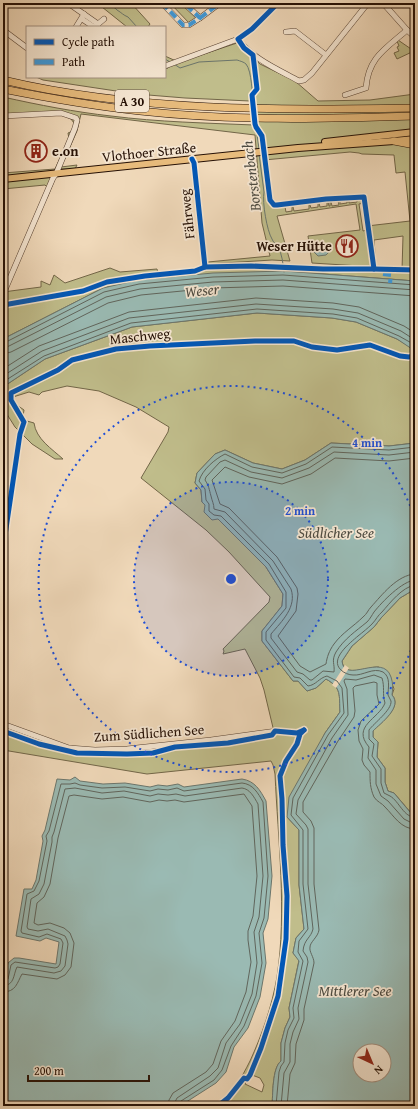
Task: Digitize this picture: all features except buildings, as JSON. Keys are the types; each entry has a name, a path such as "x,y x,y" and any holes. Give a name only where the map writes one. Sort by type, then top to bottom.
{"highway":[{"name":"A 30","path":"3,80 104,98 182,106 254,109 415,108"},
{"name":"A 30","path":"3,89 69,102 141,112 255,118 359,118 415,116"},
{"path":"361,109 377,105 415,103"},
{"path":"394,142 415,145"}],"main road":[{"name":"Vlothoer Straße","path":"298,148 318,143 415,132"},
{"name":"Vlothoer Straße","path":"3,179 298,148 394,142 415,139"}],"street":[{"path":"68,3 96,26 104,19"},
{"path":"162,3 183,25 189,25 220,3"},
{"path":"184,3 200,18"},
{"path":"166,66 238,39 278,3"},
{"path":"238,39 244,48 253,55 299,81 307,79 368,3"},
{"path":"383,3 406,30 415,36"},
{"path":"77,26 83,16"},
{"path":"3,30 26,47"},
{"path":"345,95 366,88 369,71 375,59 406,30"},
{"path":"286,32 295,31 326,56"},
{"path":"3,116 61,113 67,114 76,118 77,120 56,174 4,292"},
{"path":"264,152 270,197 274,204 277,205 326,199 364,197 374,268"},
{"name":"Fährweg","path":"192,159 194,163 205,267"},
{"path":"3,549 20,434 24,422 11,400"},
{"name":"Zum Südlichen See","path":"3,724 69,748 95,750 212,740 276,731"}],"shaded area":[{"path":"97,3 131,3 150,24 149,26 126,26"},
{"path":"170,3 184,3 200,17 190,24"},
{"path":"398,40 414,51 397,59 394,53 399,51 397,47 399,46"},
{"path":"237,43 260,64 295,81 318,101 370,100 415,94 415,281 284,271 138,280 103,288 3,339 3,292 41,287 41,281 50,285 54,275 65,283 110,268 120,272 157,269 158,273 202,268 276,268 345,271 402,270 403,236 374,240 376,267 312,263 308,236 360,230 356,204 277,216 290,261 272,260 208,264 208,262 270,256 262,223 255,135 81,114 77,131 61,167 77,165 75,169 55,169 69,139 68,133 73,131 74,123 71,119 61,114 3,118 3,97 70,110 146,120 254,125 250,101 136,94 43,80 38,78 166,78 166,69 168,68 166,56 176,61 186,60","holes":["350,152 394,155 396,173 405,172 410,221 367,226 367,230 363,231 359,204 364,203 362,198 357,197 357,202 349,203 349,199 347,199 347,203 340,204 340,200 338,201 339,205 332,206 331,202 330,206 327,202 327,206 320,207 319,203 318,207 311,208 309,205 309,209 294,211 292,207 292,211 286,212 285,207 277,207 268,198 264,160"]},
{"path":"55,169 49,182 54,181 47,198 47,187 45,185 3,189 3,173"},
{"path":"257,313 332,318 356,322 397,339 415,351 415,443 389,446 331,443 305,460 282,469 253,463 225,450 215,454 197,473 195,483 201,490 202,502 266,567 283,594 282,606 262,631 262,641 293,681 298,681 307,691 316,688 326,679 335,686 339,692 340,712 325,733 287,817 299,830 299,885 304,929 296,938 293,953 299,960 289,1008 290,1017 281,1043 281,1061 278,1064 274,1075 272,1106 215,1106 231,1092 240,1080 250,1061 266,1020 277,977 280,952 282,901 275,774 271,761 147,774 3,750 3,733 71,755 152,755 173,749 236,744 275,736 260,678 245,649 223,654 223,649 269,602 270,597 229,552 206,530 141,478 168,432 169,427 136,407 99,391 67,386 42,392 39,395 29,392 13,397 14,403 24,410 23,416 27,421 34,423 35,429 41,439 63,459 55,459 32,444 15,427 3,408 3,387 45,359 132,327","holes":["252,1075 260,1078 264,1085 262,1092 245,1084 249,1076"]},
{"path":"415,589 415,813 412,814 394,793 388,791 385,782 385,768 377,757 378,742 373,737 373,731 393,710 395,705 395,700 392,695 394,689 393,686 379,667 352,671 344,666 342,661 352,646 374,627 400,598"}],"water":[{"path":"319,243 331,246 332,249 326,255 318,256 313,251"},
{"name":"Weser","path":"284,271 415,281 415,351 397,339 356,322 332,318 257,313 132,327 45,359 3,387 3,339 103,288 138,280 213,273"},
{"path":"331,443 389,446 415,443 415,589 400,598 374,627 352,646 342,661 344,668 349,670 380,667 387,670 391,677 393,686 392,695 395,700 395,705 390,714 373,731 373,737 378,742 377,757 385,768 385,782 388,791 394,793 412,814 415,813 415,1106 272,1106 274,1075 278,1064 281,1061 281,1043 290,1017 289,1008 299,961 293,953 296,938 304,929 299,885 299,830 287,817 289,797 325,733 340,712 339,692 331,682 326,679 316,688 307,691 298,681 293,681 262,641 262,631 282,606 283,594 266,567 218,519 212,520 204,512 205,505 202,502 201,490 195,483 197,473 215,454 225,450 253,463 282,469 305,460"},
{"path":"75,777 80,781 103,784 125,783 150,787 178,784 184,787 242,779 254,784 266,801 272,876 268,919 263,933 266,963 260,997 248,1028 234,1047 226,1072 216,1083 180,1106 3,1106 3,986 8,963 14,958 19,958 56,964 59,942 46,938 40,941 16,936 24,889 32,889 36,880 43,841 42,836 45,830 57,779 70,780"}],"pier":[{"path":"345,665 349,668 336,688 332,685"}],"waterway":[{"name":"Borstenbach","path":"106,3 128,17 136,26"},
{"name":"Borstenbach","path":"166,60 170,62"},
{"name":"Borstenbach","path":"174,64 180,68 199,62 237,60 246,64 250,72 254,105"},
{"name":"Borstenbach","path":"255,120 259,149"},
{"name":"Borstenbach","path":"259,154 264,192 264,209 270,235 278,247 283,262 284,272"}],"marked path":[{"path":"162,3 183,25 189,25 200,18 184,3"},
{"path":"200,18 220,3"},
{"path":"383,274 391,275 390,283"}],"cycle path":[{"path":"278,3 252,29 238,39 244,48 253,55 257,89 252,95 255,124 262,136 270,200 274,205 277,205 326,199 364,197 374,269"},
{"path":"192,159 194,163 205,267"},
{"path":"3,306 83,291 107,282 145,276 195,271 205,267 251,266 323,269 415,270"},
{"name":"Maschweg","path":"3,549 20,434 24,422 11,400 11,393 58,370 72,360 116,349 255,341 294,341 312,347 337,350 370,345 400,356 409,357 415,355"},
{"path":"3,731 39,744 77,753 127,754 153,753 175,747 228,743 272,735 275,731 297,733 304,730"},
{"path":"218,1106 228,1098 244,1078 247,1079 250,1075 261,1048 278,996 286,939 287,896 280,776 286,761 297,744 300,734 304,730"}],"place":[{"name":"e.on","path":"36,151"},
{"name":"Weser Hütte","path":"347,246"}],"water label":[{"name":"Südlicher See","path":"336,532"},
{"name":"Mittlerer See","path":"355,990"}]}
